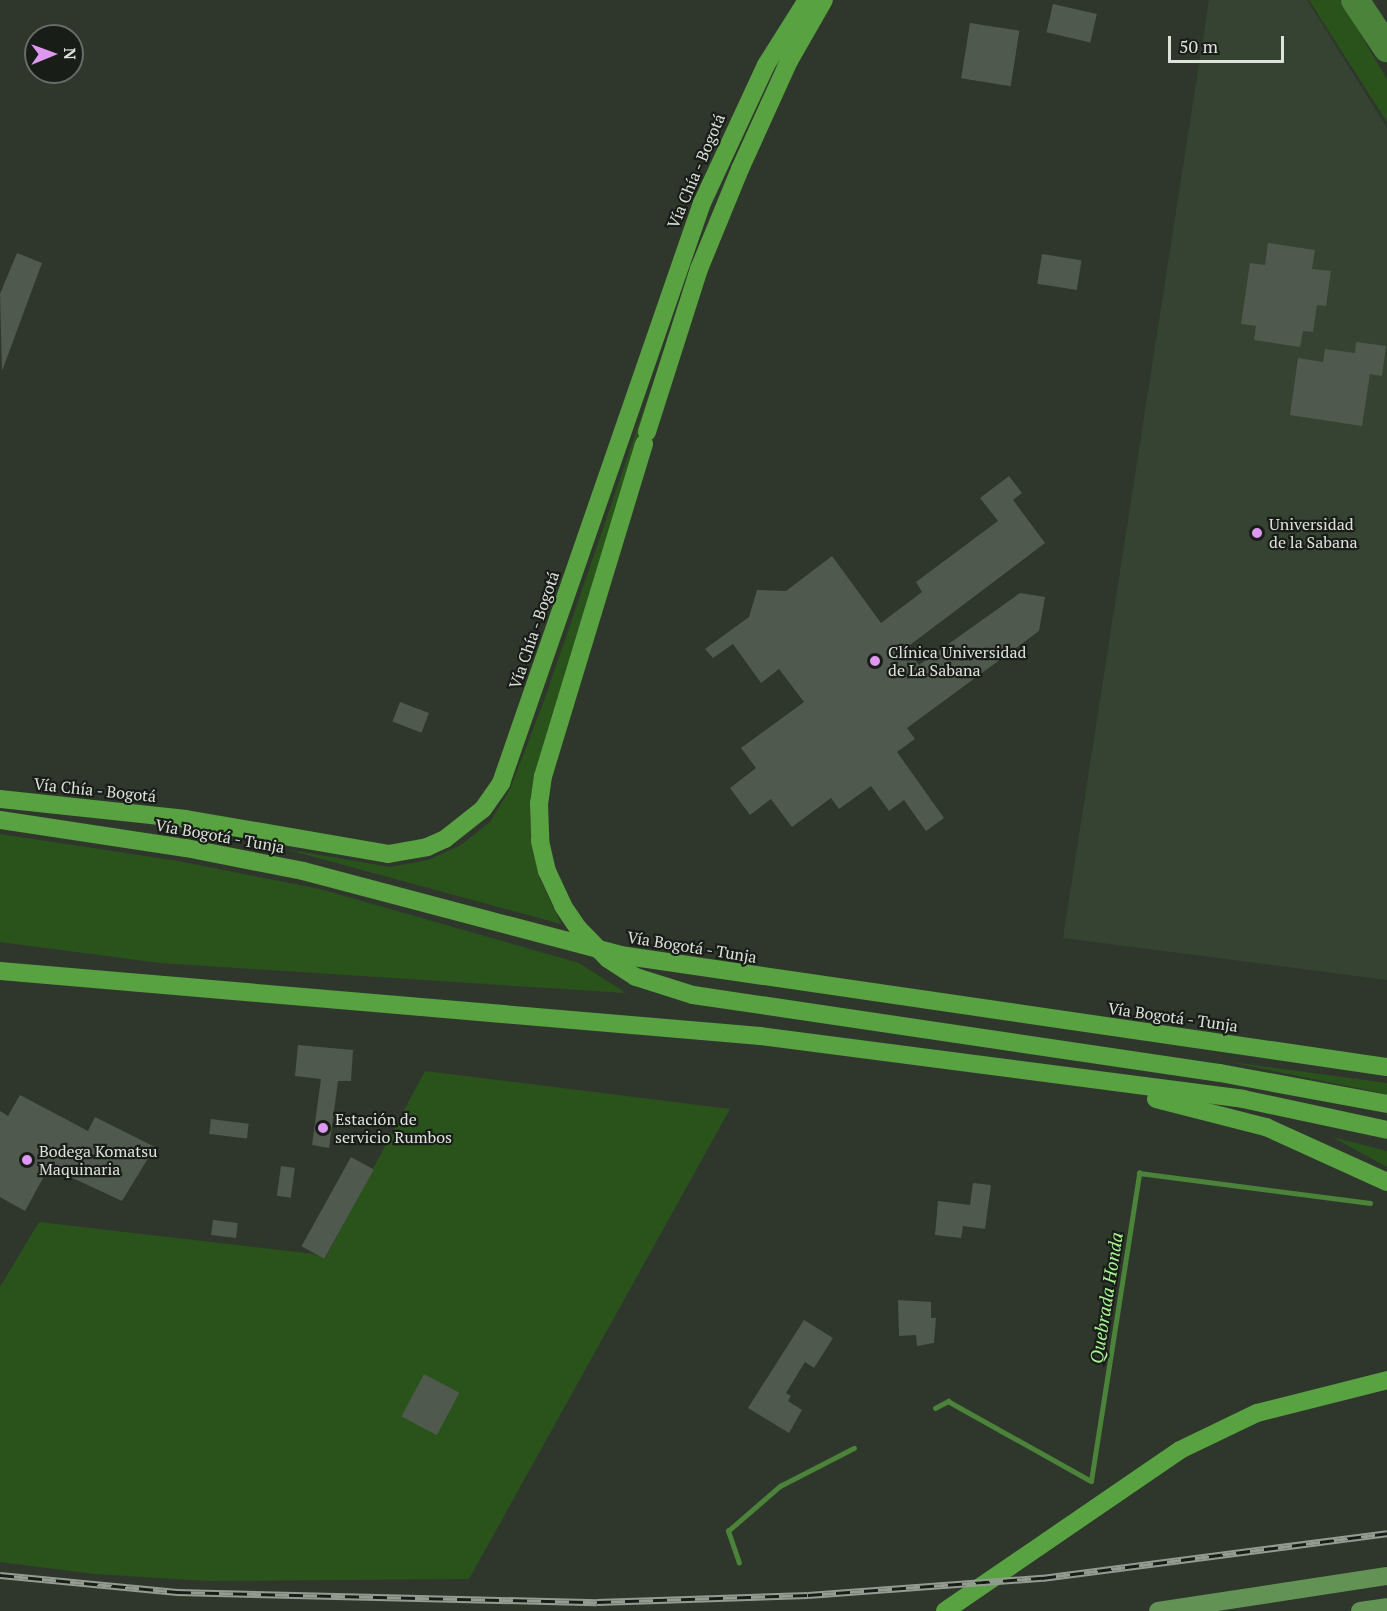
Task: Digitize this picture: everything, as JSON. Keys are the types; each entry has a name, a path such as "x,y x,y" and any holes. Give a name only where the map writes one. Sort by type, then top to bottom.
{"highway":[{"name":"Vía Chía - Bogotá","path":"0,800 196,820 388,854 427,847 445,839 483,809 501,783 509,761 702,203 766,65 807,0"},
{"path":"824,0 763,114 719,225 603,581 543,776 540,841 547,872 562,906 578,928 608,959 636,976 693,995 1333,1091 1387,1104"},
{"name":"Vía Bogotá - Tunja","path":"0,820 186,848 303,871 620,956 1387,1067"},
{"path":"0,971 628,1023 1243,1099 1387,1130"},
{"path":"1076,1079 1266,1126 1387,1182"},
{"path":"945,1611 1180,1449 1257,1413 1387,1380"}],"main road":[{"path":"1158,1611 1387,1576"},
{"path":"1360,1611 1387,1607"}],"shaded area":[{"name":"Universidad de la Sabana","path":"1209,0 1307,0 1387,128 1387,980 1063,938"}],"green space":[{"path":"1309,0 1340,0 1387,79 1387,122"},
{"path":"671,330 676,331 537,774 530,818 533,847 539,877 561,924 285,849 390,867 428,860 461,845 490,822 510,789 544,701"},
{"path":"0,834 178,861 320,889 579,963 626,993 160,963 0,942"},
{"path":"1230,1062 1387,1083 1387,1095 1377,1092"},
{"path":"425,1071 730,1109 469,1579 207,1581 95,1574 0,1562 0,1287 39,1222 314,1254 325,1259"},
{"path":"1332,1137 1387,1151 1387,1167"}],"building":[{"path":"1053,4 1097,14 1090,42 1046,32"},
{"path":"970,23 1019,31 1011,86 961,78"},
{"path":"1268,243 1315,250 1312,269 1331,271 1326,306 1317,305 1313,332 1303,331 1300,347 1254,340 1256,326 1241,324 1250,263 1265,265"},
{"path":"17,253 42,263 2,371 0,294"},
{"path":"1042,254 1082,260 1077,290 1037,284"},
{"path":"1356,342 1386,346 1382,376 1370,374 1362,426 1290,415 1298,358 1323,362 1325,349 1355,353"},
{"path":"1009,476 1022,493 1013,500 1045,543 906,648 919,665 1020,593 1045,597 1039,631 907,728 915,739 897,752 944,818 926,831 904,800 889,811 871,786 839,809 831,798 792,827 771,799 750,815 730,788 756,768 741,748 804,702 779,669 761,683 733,644 713,658 705,649 749,617 757,590 786,591 832,556 881,623 922,592 916,582 998,521 980,498"},
{"path":"400,702 429,713 421,733 392,722"},
{"path":"298,1045 353,1050 351,1081 338,1081 329,1148 312,1145 321,1079 295,1076"},
{"path":"20,1095 88,1131 95,1117 155,1147 122,1201 49,1167 25,1211 0,1197 0,1111 8,1116"},
{"path":"211,1119 249,1124 247,1139 209,1134"},
{"path":"351,1157 374,1170 324,1259 302,1246"},
{"path":"281,1166 295,1168 291,1198 277,1196"},
{"path":"973,1183 991,1185 985,1229 963,1226 961,1238 935,1235 938,1201 970,1205"},
{"path":"213,1220 238,1223 236,1238 211,1235"},
{"path":"898,1300 931,1302 931,1318 936,1318 934,1343 917,1346 916,1335 899,1336"},
{"path":"804,1320 833,1338 814,1368 805,1362 786,1393 791,1396 788,1401 802,1410 789,1433 748,1408"},
{"path":"424,1374 459,1393 437,1435 401,1416"}],"waterway":[{"path":"1355,0 1387,48"},
{"name":"Quebrada Honda","path":"935,1408 948,1401 1091,1481 1139,1173 1370,1203"},
{"name":"Quebrada Honda","path":"739,1563 728,1531 780,1486 854,1448"}],"railway":[{"path":"0,1575 177,1592 597,1602 808,1595 1042,1578 1387,1533"}],"place":[{"name":"Universidad de la Sabana","path":"1257,533"},
{"name":"Clínica Universidad de La Sabana","path":"875,661"},
{"name":"Estación de servicio Rumbos","path":"323,1128"},
{"name":"Bodega Komatsu Maquinaria","path":"27,1160"}]}
